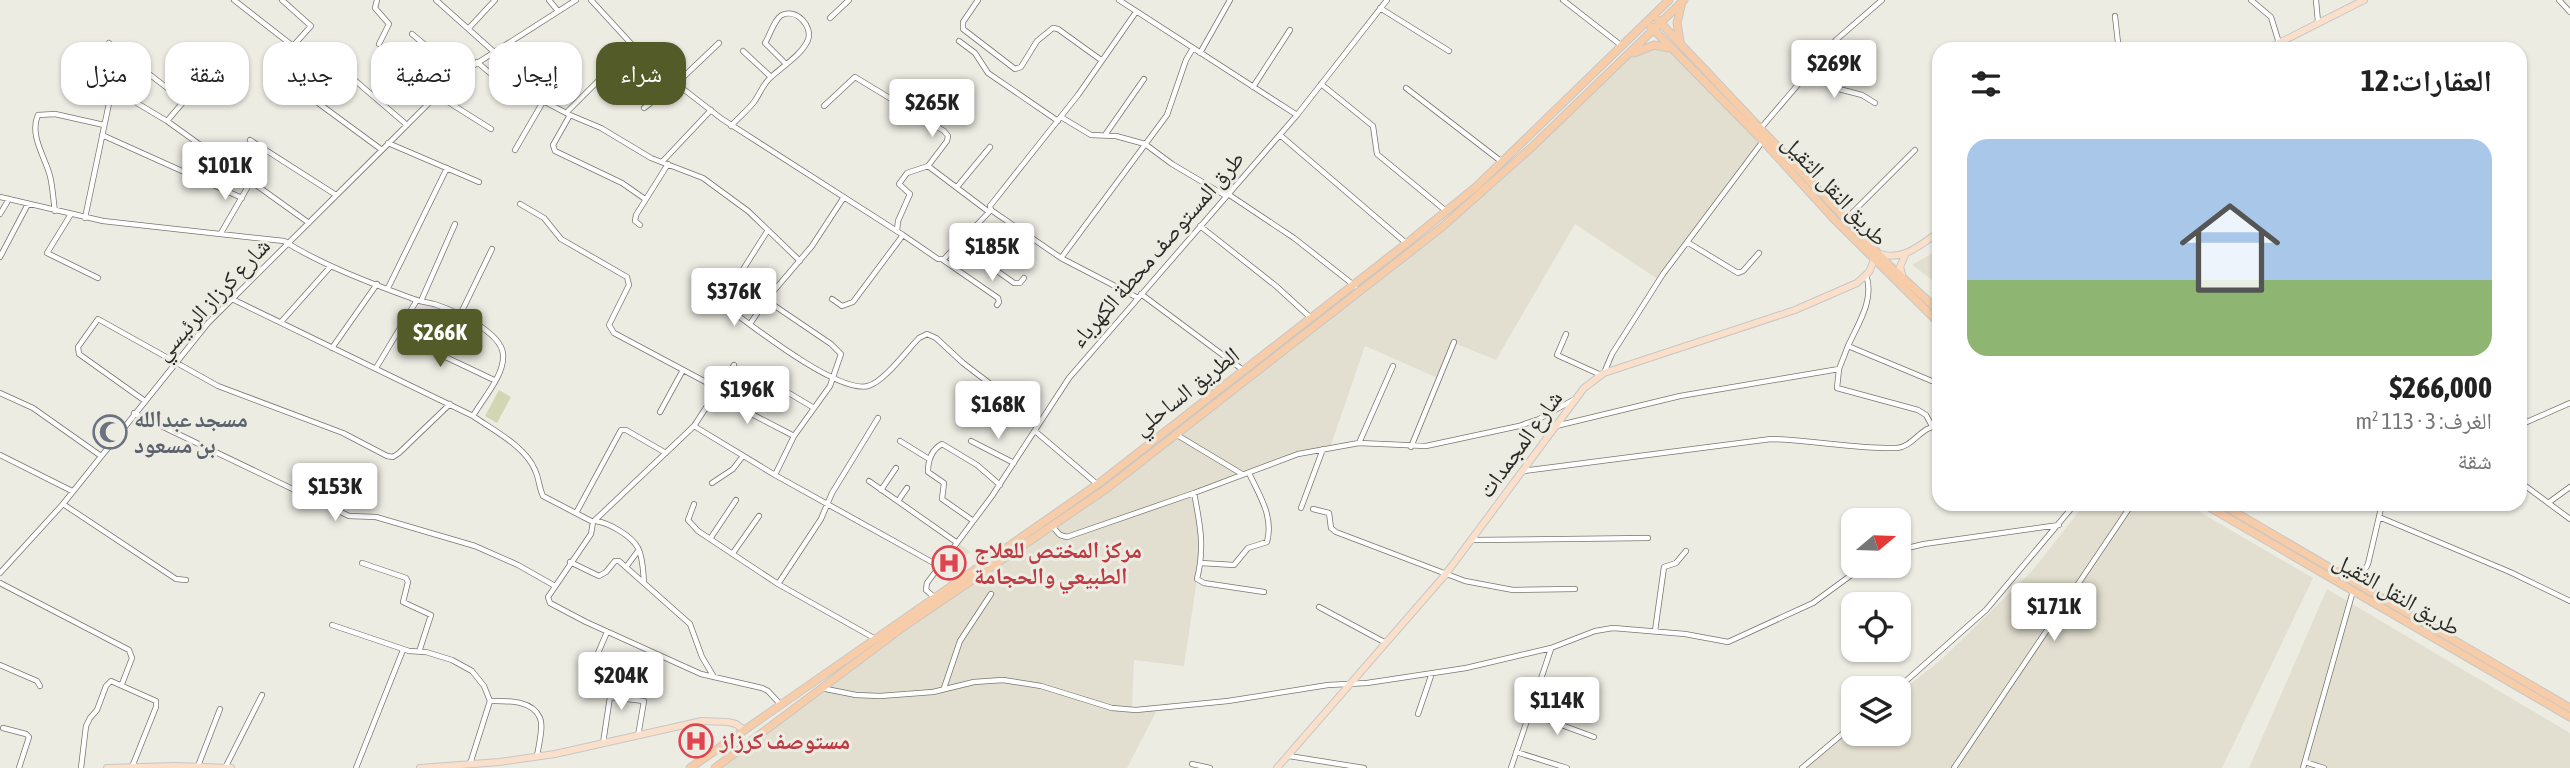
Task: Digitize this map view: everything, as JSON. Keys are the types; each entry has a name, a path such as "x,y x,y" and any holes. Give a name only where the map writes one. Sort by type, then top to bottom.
{"highway":[{"name":"الطريق الساحلي","path":"715,768 938,599 1098,484 1447,211 1502,162 1669,0"},
{"name":"الطريق الساحلي","path":"690,768 874,638 1052,526 1177,435 1478,197 1683,1"},
{"path":"1627,56 1654,45 1680,50 1677,23 1683,1"},
{"name":"طريق النقل الثقيل","path":"1653,15 1657,26"},
{"name":"طريق النقل الثقيل","path":"1646,21 1657,26 1763,141 1932,316"},
{"name":"طريق النقل الثقيل","path":"1680,50 1846,219 1876,256 1932,306"},
{"name":"طريق النقل الثقيل","path":"2217,511 2283,545 2458,647 2570,708"},
{"name":"طريق النقل الثقيل","path":"2232,511 2283,545"},
{"name":"طريق النقل الثقيل","path":"2458,647 2570,717"}],"main road":[{"path":"2281,42 2364,0"},
{"path":"1866,275 1876,256 1895,257 1907,254 1932,237"},
{"path":"1903,279 1901,264 1907,254"},
{"name":"شارع المجمدات","path":"1277,768 1445,575 1584,388 1602,374 1795,310 1857,283 1866,275"},
{"path":"420,768 537,757 711,721 736,724 744,730"},
{"path":"107,768 231,768"}],"street":[{"path":"236,0 293,46 311,26 282,0"},
{"path":"377,0 375,8 390,24 380,42"},
{"path":"436,0 489,47"},
{"path":"469,28 495,0"},
{"path":"549,0 558,11"},
{"name":"شارع كرزاز الرئيسي","path":"508,42 576,0"},
{"path":"591,0 630,42"},
{"path":"830,18 849,0"},
{"path":"978,0 963,22 963,29 1014,69 1020,69 1037,41 1053,28 1101,61"},
{"path":"1119,0 1297,116"},
{"path":"1200,53 1230,0"},
{"name":"طرق المستوصف محطة الكهرباء","path":"938,599 926,588 939,566 1000,485 1069,378 1297,116 1387,0"},
{"path":"1563,0 1622,46"},
{"path":"1760,129 1850,26 1882,0"},
{"path":"2251,0 2271,16 2279,42"},
{"path":"2316,0 2318,23"},
{"path":"2559,0 2570,12"},
{"path":"1380,8 1448,51"},
{"path":"943,260 990,211 991,203 1059,119 1136,12"},
{"path":"731,126 751,105 771,77 786,64 805,45 809,34 805,23 787,14 777,19 765,43 786,64"},
{"path":"2115,16 2118,42"},
{"path":"1253,87 1290,30"},
{"path":"412,34 422,42"},
{"path":"959,41 975,53 988,74 1059,119 1087,133 1116,135 1144,144 1294,238 1362,290"},
{"path":"686,74 719,43"},
{"path":"1061,258 1167,115 1193,48"},
{"path":"743,51 771,77"},
{"path":"382,150 295,86 296,78 318,53 323,53 407,125"},
{"name":"شارع كرزاز الرئيسي","path":"477,62 489,54"},
{"path":"477,62 489,71"},
{"path":"1812,68 1839,89 1862,95 1875,103"},
{"path":"151,75 165,86"},
{"path":"824,106 853,79 858,78 947,133 947,141 928,166 907,173 899,184 911,194 898,221 897,231"},
{"path":"1105,135 1144,79"},
{"path":"596,83 568,114 553,145 555,151 622,183 645,199"},
{"path":"1321,84 1373,126 1377,154 1447,211"},
{"path":"1406,88 1502,162"},
{"path":"686,90 731,126 943,260 998,298 997,305"},
{"path":"85,218 108,105"},
{"path":"140,105 167,121 309,223"},
{"path":"167,121 181,105"},
{"name":"شارع كرزاز الرئيسي","path":"0,573 63,504 176,362 232,299 427,105"},
{"path":"453,105 491,129"},
{"path":"515,150 541,105"},
{"path":"553,105 665,163 703,178 741,205 800,261"},
{"path":"645,108 649,105"},
{"path":"640,225 635,218 665,163 711,110"},
{"path":"55,211 49,173 36,134 38,115 55,114 104,125"},
{"path":"102,135 242,198"},
{"path":"1280,135 1407,243"},
{"path":"250,140 336,195"},
{"path":"1566,334 1557,355 1602,374 1654,287 1763,141"},
{"path":"388,143 479,182"},
{"path":"956,187 990,147"},
{"path":"1846,219 1914,150"},
{"path":"928,166 1061,258 1140,296 1244,371"},
{"path":"388,288 447,168"},
{"path":"221,234 250,183"},
{"path":"0,197 85,218 279,240 331,266 460,315 490,334 501,347 502,364 473,416"},
{"path":"750,324 766,300 800,261 844,197"},
{"path":"0,214 9,199"},
{"path":"0,257 29,204"},
{"path":"520,204 544,218 561,239 627,277 629,285 610,320 611,330 629,343 718,388"},
{"path":"71,215 47,253 99,278"},
{"path":"376,368 419,301 455,224"},
{"path":"1199,226 1276,286 1311,318"},
{"path":"768,230 723,299 725,306 780,346 833,377 857,386 875,383 919,338 927,334 936,338 963,363 1040,422"},
{"path":"832,299 842,306 853,302 904,235"},
{"path":"1686,242 1738,273 1759,253"},
{"path":"959,244 1014,283 1020,283 1024,278"},
{"path":"460,315 492,249"},
{"path":"281,323 331,266"},
{"path":"1522,471 1771,439 1899,448 1932,426 1926,415 1918,410 1839,390 1836,384 1839,369 1869,296 1870,286 1866,275"},
{"path":"332,348 377,284"},
{"path":"232,299 473,416 530,461 535,468 543,496 594,522 603,522 637,545 645,582"},
{"path":"766,300 841,354 826,393 794,436 775,475"},
{"path":"145,401 79,354 78,347 100,318 229,390 332,429 393,457 450,404"},
{"path":"397,334 495,380"},
{"path":"1411,447 1454,342"},
{"path":"1848,346 1932,381"},
{"path":"734,365 694,426 594,522 591,534 548,597 550,603 607,632 714,678 762,688 780,704"},
{"path":"1359,443 1393,366"},
{"path":"1554,427 1680,396 1839,369"},
{"path":"660,412 683,370"},
{"path":"772,383 814,408"},
{"path":"0,393 33,408 101,456"},
{"path":"713,394 794,436"},
{"path":"1052,526 1060,535 1068,537 1298,454 1359,443 1426,446 1519,426 1573,400"},
{"path":"2527,422 2570,403"},
{"path":"134,414 349,516 376,517 475,546 518,565 555,586"},
{"path":"778,584 821,519 849,464 878,418"},
{"path":"694,426 775,475 939,566"},
{"path":"576,513 621,430 626,430 666,453"},
{"path":"1035,431 1098,484"},
{"path":"1177,435 1243,475"},
{"path":"900,441 929,459"},
{"path":"971,441 1014,463"},
{"path":"972,520 943,499 944,483 929,473 929,459 942,444 977,465 1000,485"},
{"path":"1301,508 1323,449"},
{"path":"0,455 72,491"},
{"path":"712,483 733,469 743,456"},
{"path":"881,490 896,468"},
{"path":"1201,563 1234,565 1248,548 1267,542 1269,530 1266,510 1249,472"},
{"path":"869,481 956,542"},
{"path":"2527,487 2570,519"},
{"path":"898,501 907,488"},
{"path":"2547,503 2570,488"},
{"path":"1194,493 1202,524 1201,563 1197,579 1204,583 1264,592"},
{"path":"710,539 736,500"},
{"path":"63,504 166,573 179,580 186,580"},
{"path":"694,504 688,518 689,523 710,539 778,584 874,638"},
{"path":"1313,509 1329,513 1331,528 1336,532 1445,575 1513,590 1575,589"},
{"path":"1911,677 1979,617 2070,511"},
{"path":"1954,768 2127,511"},
{"path":"2303,768 2355,587 2368,564 2380,511"},
{"path":"733,553 759,516"},
{"path":"2379,517 2510,572 2570,601"},
{"path":"1911,547 2059,525"},
{"path":"1472,540 1648,538"},
{"path":"626,567 639,550"},
{"path":"1655,631 1664,567 1676,563 1686,551"},
{"path":"570,562 599,576 616,561 645,582 691,624 702,657 714,678"},
{"path":"362,563 406,578 408,582 403,602 431,615 419,652"},
{"path":"821,688 856,695 880,696 933,692 984,681 1026,683 1112,708 1136,710 1228,701 1432,673 1551,648 1603,629 1621,627 1685,634 1718,642 1733,641 1813,603 1847,578"},
{"path":"0,583 129,650 132,658 122,684"},
{"path":"944,688 960,641 991,594"},
{"path":"1319,607 1386,643"},
{"path":"332,625 403,650 464,665 480,680 489,701 470,764"},
{"path":"592,667 607,632"},
{"path":"1511,768 1551,648"},
{"path":"356,768 403,650"},
{"path":"0,665 37,681 40,687"},
{"path":"1418,714 1432,673"},
{"path":"81,768 87,721 97,710 107,684 111,681 154,698 157,704 132,767"},
{"path":"225,768 262,695"},
{"path":"603,744 611,696 644,701 638,736"},
{"path":"489,701 517,701 537,715 541,720 537,757"},
{"path":"198,766 219,709"},
{"path":"1529,713 1594,737"},
{"path":"3,728 29,737 19,768"},
{"path":"1802,768 1841,735"},
{"path":"1516,752 1567,768"},
{"path":"1288,756 1364,768"},
{"path":"2305,762 2324,768"},
{"path":"1192,764 1210,768"}],"shaded area":[{"path":"1666,46 1763,141 1659,280 1575,224 1496,360 1454,343 1440,379 1365,346 1330,448 1311,451 1195,493 1202,524 1184,666 1134,660 1132,710 1158,708 1127,768 715,768 820,688 1106,489 1442,227 1627,56 1645,47"},
{"path":"1932,253 1932,280 1912,265"},
{"path":"2079,511 2198,511 2313,578 2222,768 1803,768 1841,737 1841,746 1911,746 1911,684 1942,659 2032,571"},
{"name":"مركز المختص للعلاج الطبيعي والحجامة","path":"959,543 970,552 937,577 934,575"},
{"path":"2327,589 2570,733 2570,768 2249,768"},
{"name":"مستوصف كرزاز","path":"702,726 711,741 691,755 681,740"}],"green space":[{"path":"499,390 511,397 497,423 485,416"}],"place":[{"name":"مسجد عبدالله بن مسعود","path":"110,432"},
{"name":"مركز المختص للعلاج الطبيعي والحجامة","path":"949,563"},
{"name":"مستوصف كرزاز","path":"696,741"}]}
